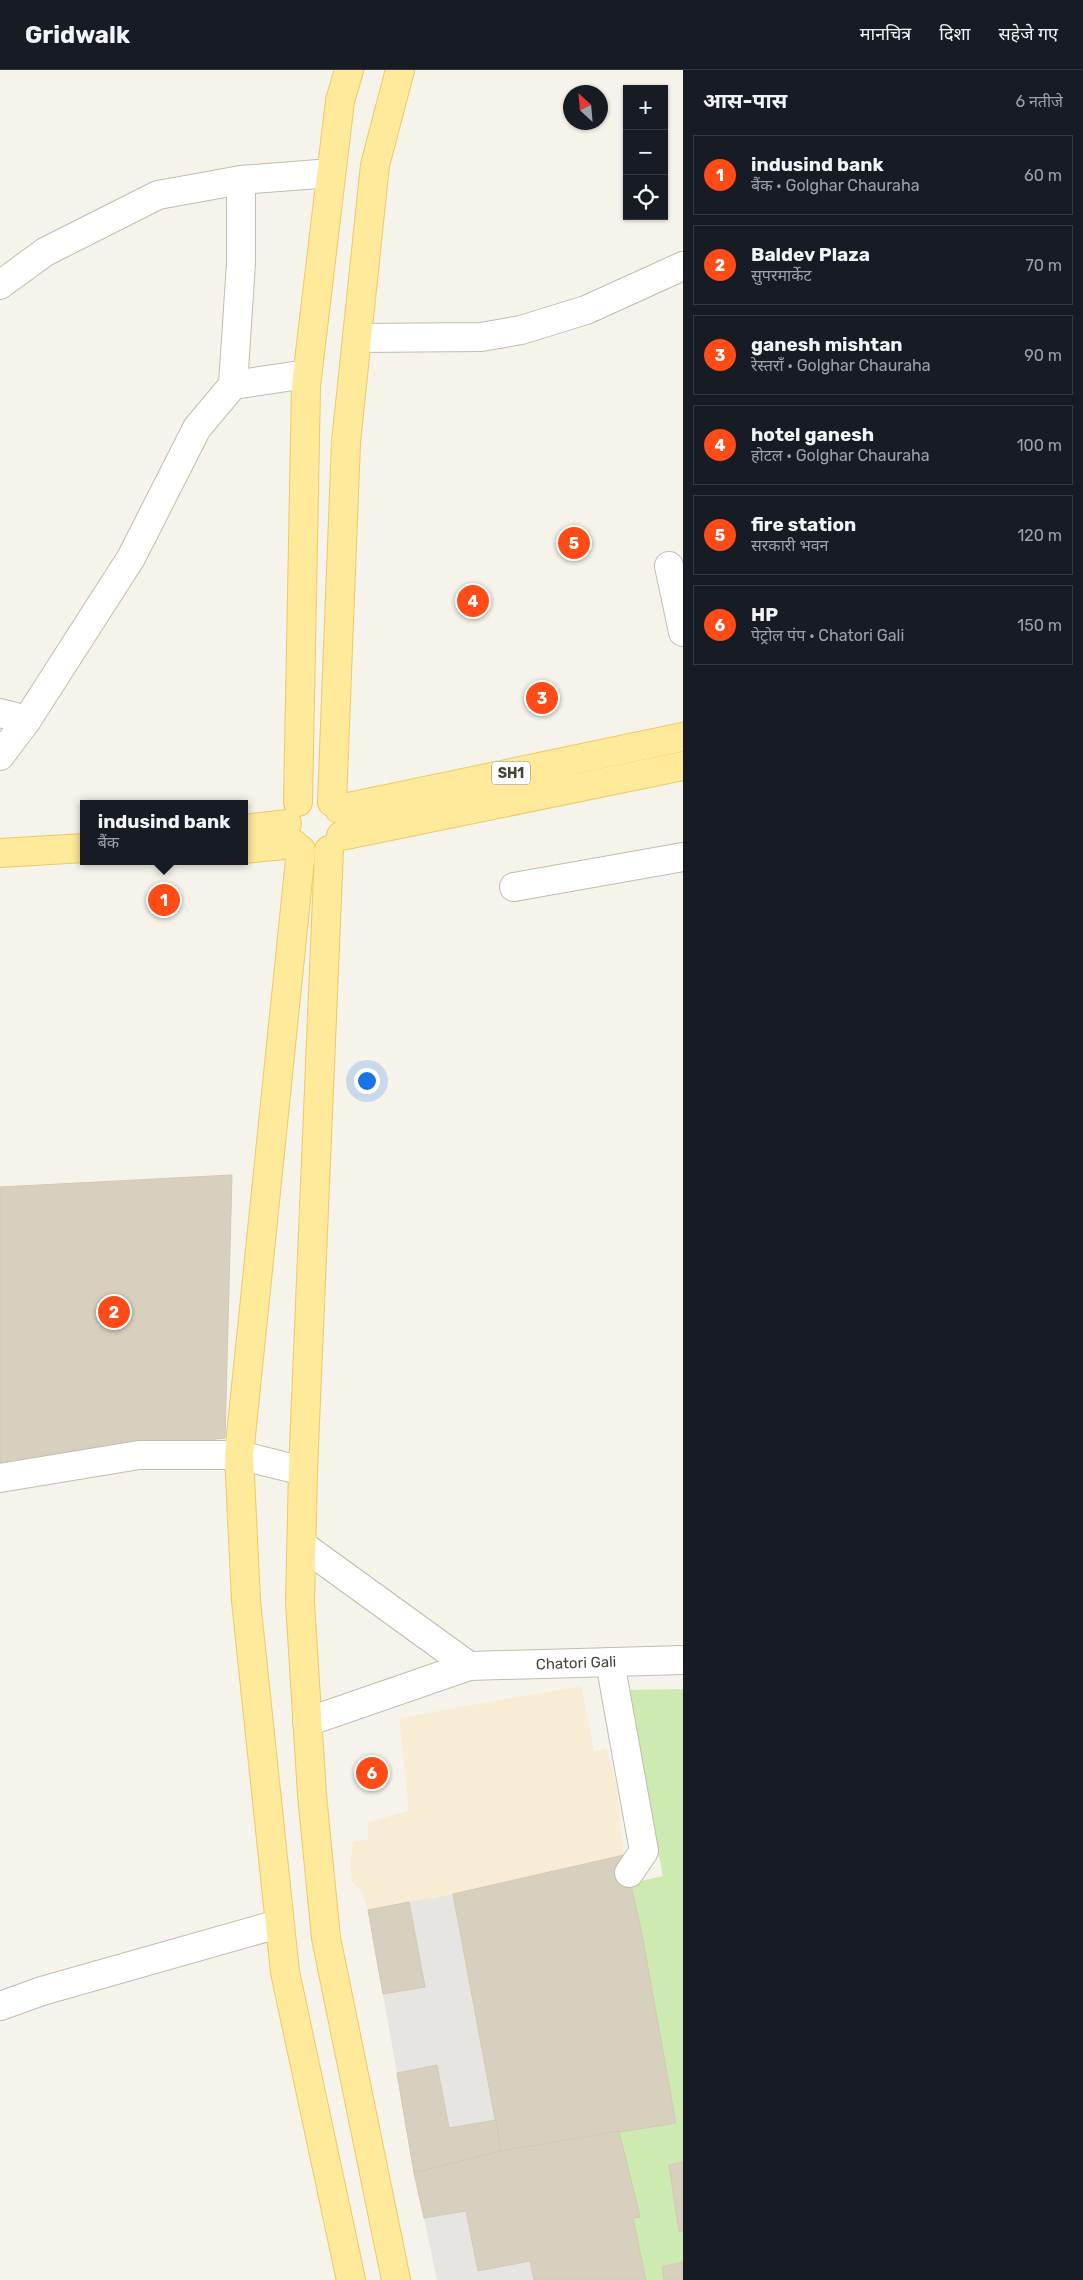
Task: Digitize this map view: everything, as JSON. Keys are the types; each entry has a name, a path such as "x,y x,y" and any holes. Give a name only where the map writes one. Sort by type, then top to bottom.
{"main road":[{"path":"349,70 340,101 307,374 295,830 239,1455 246,1601 278,1924 285,1972 351,2280"},
{"path":"396,2280 326,1938 307,1722 300,1602 303,1471 335,843 342,818 336,806 346,442 375,165 400,70"},
{"name":"SH1","path":"336,806 683,737"},
{"name":"SH1","path":"335,843 683,766"},
{"path":"248,848 295,830 316,796 324,798 336,806"},
{"path":"248,829 295,830 320,853 335,843"},
{"path":"0,853 80,848"}],"street":[{"path":"0,285 45,252 158,195 241,180 331,173"},
{"path":"0,756 27,720 131,558 197,428 233,385 241,263 241,180"},
{"path":"357,338 481,337 521,330 586,310 683,266"},
{"path":"233,385 307,374"},
{"path":"669,566 683,632"},
{"path":"0,713 27,720"},
{"path":"514,887 683,857"},
{"path":"0,1478 139,1455 239,1455 303,1471"},
{"path":"302,1545 468,1666"},
{"name":"Chatori Gali","path":"307,1722 468,1666 683,1660"},
{"path":"610,1662 644,1851 629,1873"},
{"path":"0,2006 42,1991 278,1924"}],"shaded area":[{"path":"581,1686 594,1751 606,1749 616,1782 624,1855 453,1894 368,1910 362,1892 352,1881 350,1865 353,1842 368,1839 368,1822 409,1811 399,1718"},
{"path":"453,1894 496,2120 449,2128 437,2065 397,2073 383,1994 425,1987 409,1902"},
{"path":"466,2211 478,2271 530,2261 534,2280 437,2280 424,2218"}],"green space":[{"path":"683,1689 683,2162 669,2165 679,2232 683,2231 683,2262 662,2267 664,2280 646,2280 633,2218 639,2217 619,2131 676,2122 631,1883 663,1876 626,1690"}],"building":[{"path":"232,1175 225,1438 0,1464 0,1187"},
{"path":"624,1855 641,1929 676,2123 501,2151 453,1894"},
{"path":"409,1902 425,1987 383,1994 368,1910"},
{"path":"437,2065 449,2128 496,2120 501,2151 414,2173 397,2073"},
{"path":"619,2131 640,2217 633,2218 646,2280 534,2280 530,2261 478,2271 466,2211 424,2218 414,2173 501,2151"},
{"path":"683,2162 683,2231 679,2232 669,2165"},
{"path":"683,2262 683,2280 664,2280 662,2267"}],"place":[{"name":"fire station","path":"574,543"},
{"name":"hotel ganesh","path":"473,601"},
{"name":"ganesh mishtan","path":"542,698"},
{"name":"indusind bank","path":"164,900"},
{"name":"Baldev Plaza","path":"114,1312"},
{"name":"HP","path":"372,1773"}]}
